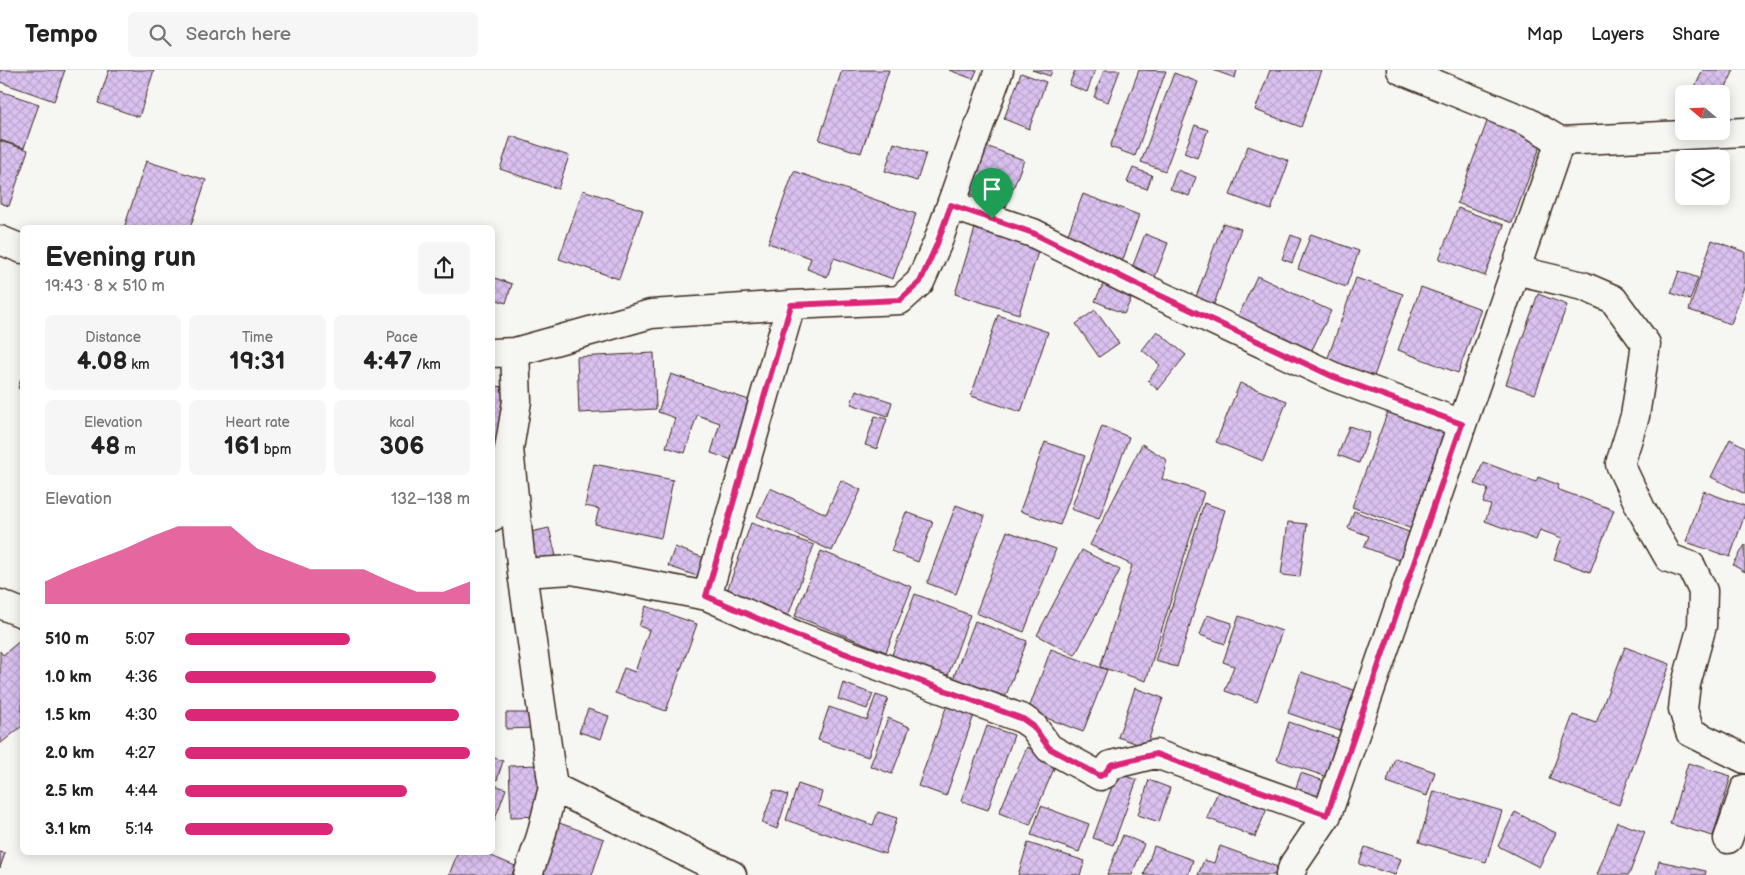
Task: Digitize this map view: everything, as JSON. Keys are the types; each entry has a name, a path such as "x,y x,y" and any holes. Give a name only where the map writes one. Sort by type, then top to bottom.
{"street":[{"path":"495,504 517,401 504,352 651,314 900,300 920,282 937,244 999,70"},
{"path":"1401,70 1528,122 1560,141 1745,132"},
{"path":"1290,875 1294,864 1327,815 1560,141"},
{"path":"951,205 1033,233 1146,289 1334,377 1462,424"},
{"path":"0,240 20,248"},
{"path":"1515,270 1583,286 1613,299 1646,344 1635,416 1620,464 1641,509 1669,558 1691,566 1703,591 1702,626 1686,684 1683,709 1690,732 1745,759"},
{"path":"706,596 791,305"},
{"path":"508,449 522,573 553,787 541,836 528,875"},
{"path":"522,573 572,570 706,596 795,635 1023,719 1033,726 1049,748 1100,776 1111,765 1156,754 1327,815"},
{"path":"0,604 20,612"},
{"path":"553,787 732,875"},
{"path":"1728,839 1745,789"}],"building":[{"path":"0,70 65,70 54,101 0,82"},
{"path":"109,70 154,70 139,117 98,103"},
{"path":"842,70 889,70 861,153 819,140"},
{"path":"949,70 977,70 973,79"},
{"path":"1032,70 1052,70 1050,76"},
{"path":"1075,70 1095,70 1087,92 1069,85"},
{"path":"1104,70 1120,70 1108,102 1094,97"},
{"path":"1139,70 1166,71 1135,156 1110,147"},
{"path":"1213,70 1237,70 1235,78"},
{"path":"1270,70 1322,70 1301,127 1255,110"},
{"path":"1703,70 1734,70 1727,85 1696,85"},
{"path":"1021,73 1046,82 1029,129 1004,119"},
{"path":"1174,73 1198,82 1165,171 1141,162"},
{"path":"0,91 39,104 24,148 0,140"},
{"path":"1488,119 1543,139 1512,223 1457,203"},
{"path":"1195,125 1208,130 1197,158 1184,153"},
{"path":"511,136 569,156 558,189 500,169"},
{"path":"0,141 28,150 9,206 0,203"},
{"path":"894,143 926,153 917,181 885,171"},
{"path":"986,146 1024,160 1006,207 969,193"},
{"path":"1248,146 1289,161 1271,210 1230,195"},
{"path":"146,161 206,180 191,225 125,225"},
{"path":"1133,168 1152,175 1147,189 1127,182"},
{"path":"1177,170 1196,177 1189,196 1170,189"},
{"path":"794,171 916,214 893,279 834,258 827,277 807,269 811,258 768,243"},
{"path":"583,190 643,210 619,279 559,259"},
{"path":"1083,194 1139,215 1122,262 1065,242"},
{"path":"1458,208 1504,225 1485,276 1439,259"},
{"path":"1223,223 1241,229 1214,304 1196,297"},
{"path":"976,225 1040,245 1019,314 955,294"},
{"path":"1145,234 1168,243 1155,277 1132,268"},
{"path":"1311,234 1359,251 1346,287 1298,269"},
{"path":"1291,235 1301,239 1292,263 1282,259"},
{"path":"1712,240 1745,252 1745,284 1731,324 1689,310"},
{"path":"1679,271 1698,278 1690,300 1671,293"},
{"path":"1257,276 1331,311 1308,358 1235,323"},
{"path":"495,278 512,284 506,303 495,299"},
{"path":"1356,278 1403,294 1372,382 1325,366"},
{"path":"1105,280 1134,293 1124,314 1095,301"},
{"path":"1421,287 1481,309 1458,373 1398,350"},
{"path":"1538,294 1567,305 1535,394 1506,384"},
{"path":"1095,310 1119,343 1099,357 1076,324"},
{"path":"998,315 1048,332 1021,412 971,396"},
{"path":"1157,331 1186,355 1158,390 1148,381 1160,365 1142,350"},
{"path":"654,353 656,409 579,413 577,357"},
{"path":"671,374 752,401 732,460 711,453 720,423 697,415 685,453 666,447 675,418 658,412"},
{"path":"1240,383 1287,401 1263,461 1216,442"},
{"path":"495,386 506,387 495,467"},
{"path":"856,390 892,402 888,416 851,404"},
{"path":"1390,406 1452,429 1415,530 1352,507"},
{"path":"875,416 887,419 877,449 865,445"},
{"path":"1102,426 1129,437 1099,519 1071,509"},
{"path":"1349,426 1370,433 1359,463 1338,455"},
{"path":"1730,439 1745,447 1745,494 1711,477"},
{"path":"1045,442 1085,456 1060,525 1020,511"},
{"path":"1142,444 1167,460 1162,479 1204,492 1146,681 1100,667 1132,565 1090,545"},
{"path":"1483,462 1536,482 1538,477 1559,485 1557,489 1614,510 1590,572 1554,559 1562,538 1540,530 1536,540 1485,521 1491,505 1483,503 1488,489 1475,484"},
{"path":"594,464 673,480 661,538 595,524 599,509 585,506"},
{"path":"841,480 861,490 832,551 757,516 770,488 826,514"},
{"path":"1703,491 1745,506 1745,514 1730,557 1686,542"},
{"path":"1204,503 1225,510 1177,667 1155,661"},
{"path":"956,505 985,516 956,594 927,583"},
{"path":"1354,511 1414,534 1404,562 1364,547 1369,536 1348,528"},
{"path":"906,512 933,522 918,562 891,551"},
{"path":"1288,522 1307,524 1300,577 1281,575"},
{"path":"751,523 814,545 788,616 726,594"},
{"path":"549,528 557,560 529,566 522,534"},
{"path":"1007,531 1056,549 1024,632 976,613"},
{"path":"1745,545 1745,572 1733,565"},
{"path":"675,547 715,562 708,580 668,566"},
{"path":"1082,550 1120,570 1075,655 1037,635"},
{"path":"821,551 912,587 886,652 795,616"},
{"path":"915,594 970,615 946,681 890,660"},
{"path":"646,606 697,624 666,711 615,693 624,668 635,672 649,630 639,626"},
{"path":"1207,615 1232,623 1225,644 1200,635"},
{"path":"1239,616 1282,631 1257,702 1225,691 1234,666 1223,662"},
{"path":"975,621 1027,641 1005,698 953,679"},
{"path":"20,641 20,728 0,744 0,651 3,655"},
{"path":"1625,647 1670,664 1619,805 1549,779 1573,715 1596,723"},
{"path":"1051,649 1107,670 1083,732 1028,711"},
{"path":"1301,672 1360,692 1346,733 1288,713"},
{"path":"843,683 873,694 867,709 838,699"},
{"path":"1135,688 1163,698 1146,747 1118,737"},
{"path":"876,695 888,699 868,757 818,740 829,707 867,720"},
{"path":"947,705 974,715 946,796 918,786"},
{"path":"588,709 609,716 601,739 579,732"},
{"path":"506,713 535,713 535,728 506,729"},
{"path":"888,718 910,727 892,774 870,766"},
{"path":"1289,722 1340,739 1327,777 1277,760"},
{"path":"987,726 1014,735 988,810 961,801"},
{"path":"1027,747 1058,759 1030,825 999,813"},
{"path":"495,758 503,761 497,780 495,779"},
{"path":"1395,758 1435,772 1427,796 1387,782"},
{"path":"1688,763 1731,776 1713,836 1670,824"},
{"path":"539,765 542,816 511,817 509,766"},
{"path":"1117,773 1137,780 1113,845 1093,838"},
{"path":"1301,773 1330,783 1321,811 1291,802"},
{"path":"1149,780 1170,788 1159,822 1138,815"},
{"path":"798,784 822,792 818,806 873,825 878,812 897,818 885,854 786,820"},
{"path":"1221,784 1269,804 1255,837 1207,818"},
{"path":"495,785 506,789 495,819"},
{"path":"774,790 788,795 777,829 762,823"},
{"path":"1434,791 1502,811 1486,862 1419,842"},
{"path":"1041,806 1089,824 1079,852 1031,835"},
{"path":"1515,812 1556,833 1539,867 1498,846"},
{"path":"551,820 604,839 592,875 532,875"},
{"path":"1617,822 1645,832 1629,875 1597,875"},
{"path":"1123,835 1144,844 1132,875 1107,875"},
{"path":"1028,843 1085,861 1080,875 1018,875"},
{"path":"1154,846 1193,860 1188,875 1144,875"},
{"path":"1220,846 1286,870 1284,875 1198,875 1204,860 1214,863"},
{"path":"1365,847 1401,859 1395,875 1359,864"},
{"path":"0,852 5,853 0,868"},
{"path":"457,855 489,855 515,866 512,875 449,875"},
{"path":"1659,861 1706,871 1705,875 1656,875"}],"route":[{"path":"951,205 992,219 1033,233 1146,289 1334,377 1462,424 1327,815 1156,754 1111,765 1100,776 1049,748 1033,726 1023,719 795,635 706,596 791,305 900,300 920,282 937,244 951,205"}]}
